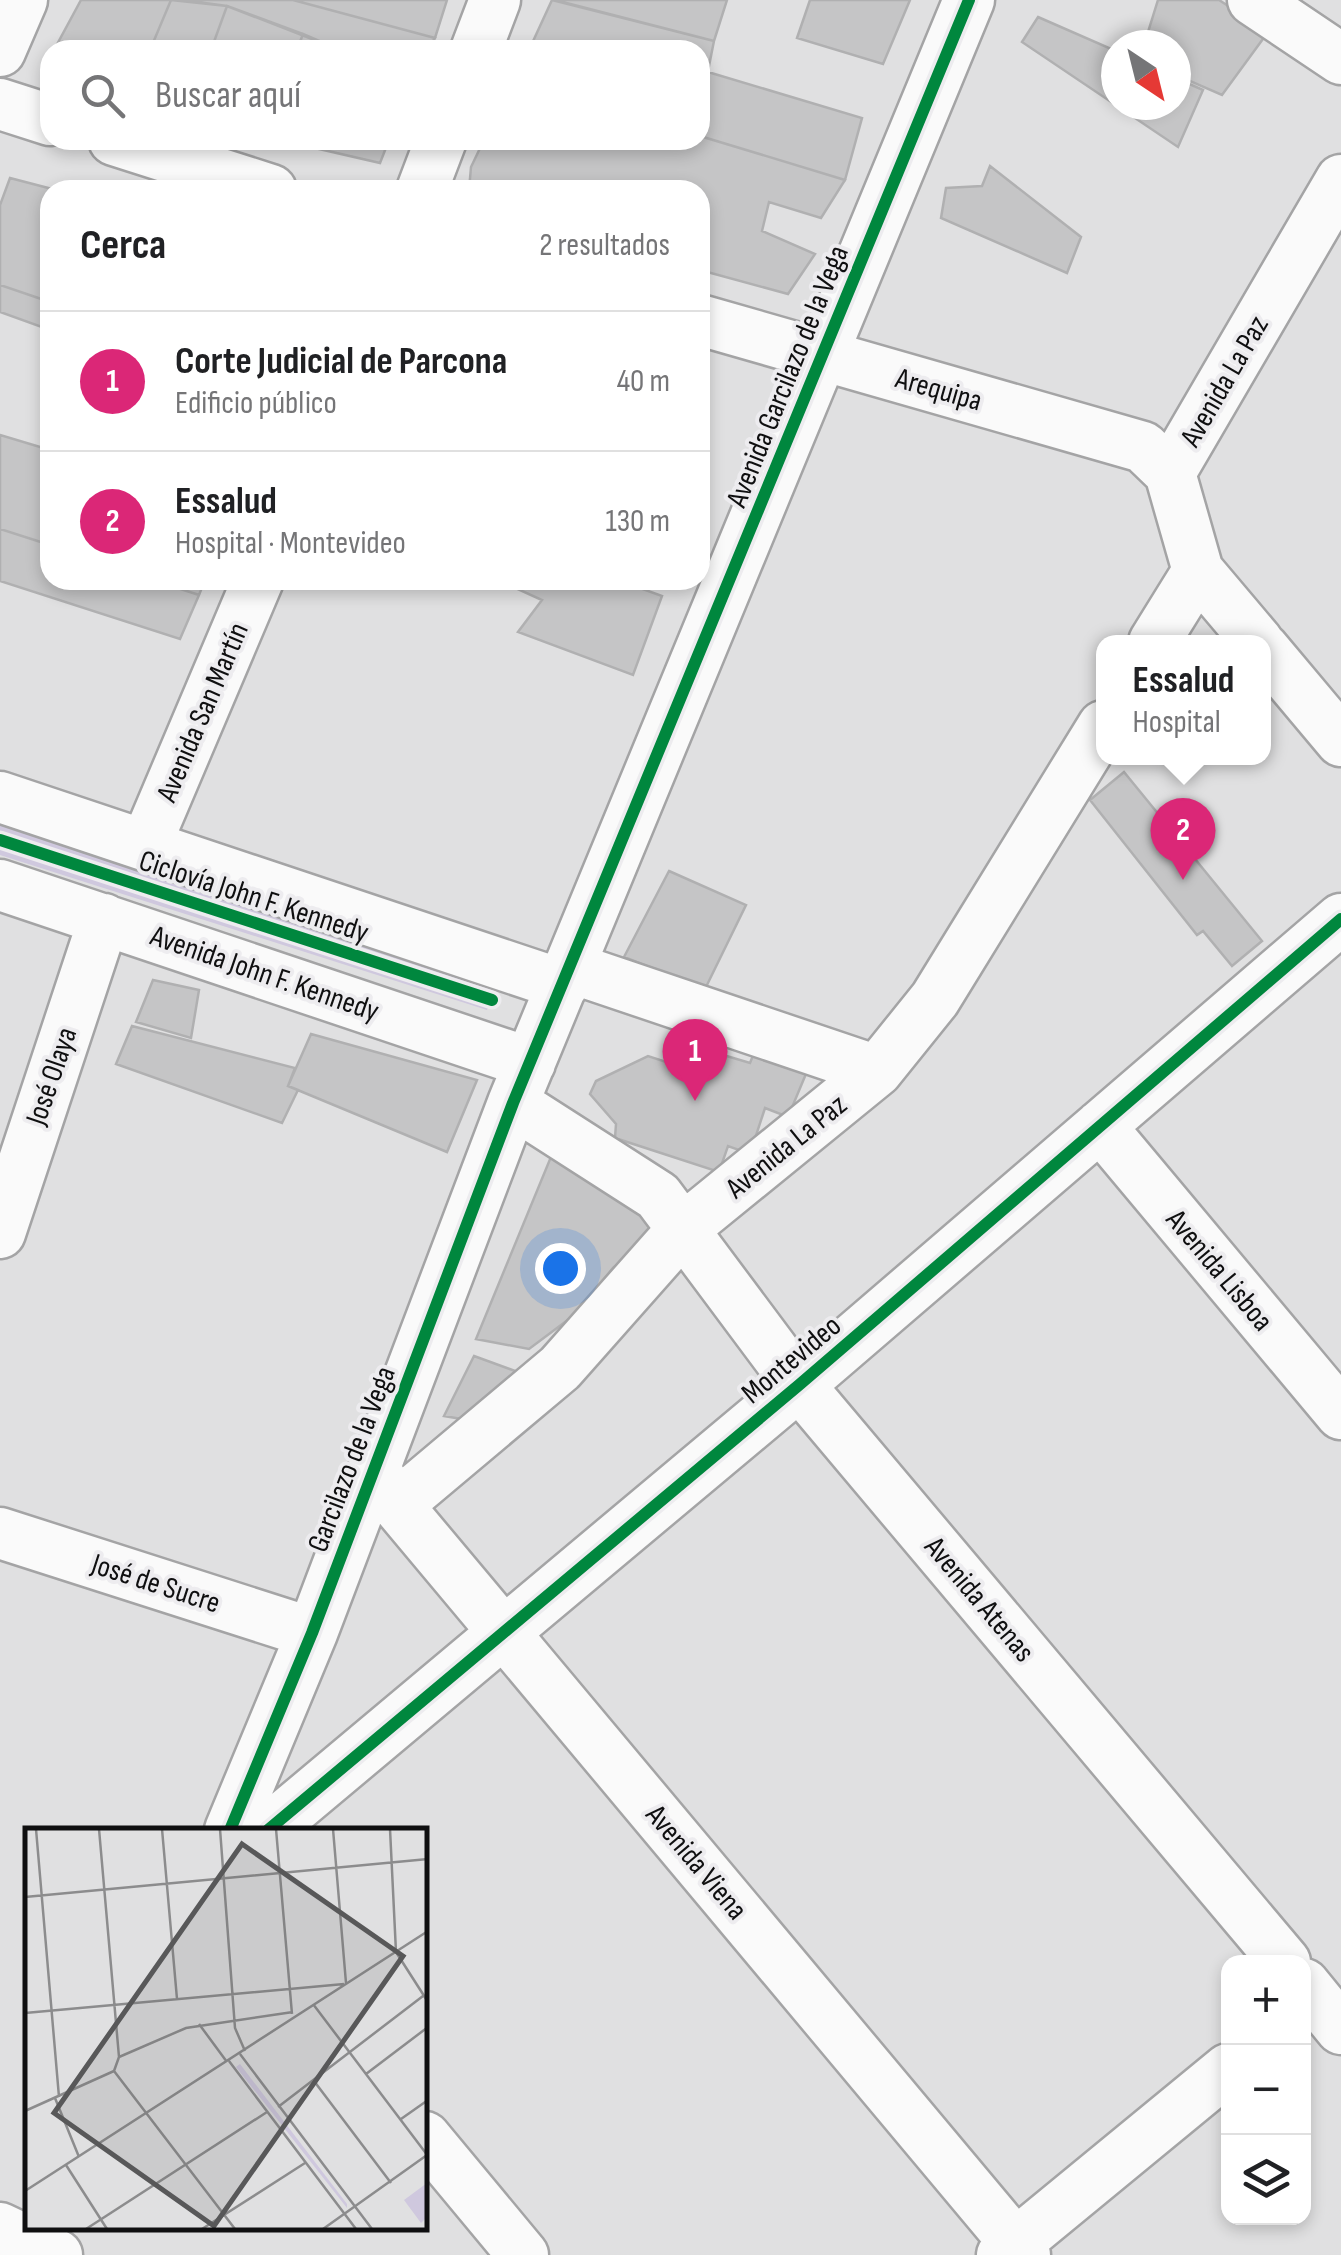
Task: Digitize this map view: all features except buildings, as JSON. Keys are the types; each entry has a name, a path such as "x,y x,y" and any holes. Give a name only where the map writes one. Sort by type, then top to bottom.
{"street":[{"path":"0,50 22,0"},
{"path":"480,40 495,0"},
{"name":"Avenida Garcilazo de la Vega","path":"522,1083 969,0"},
{"path":"1253,0 1341,58"},
{"path":"0,104 40,117"},
{"path":"145,150 240,180"},
{"path":"426,180 437,150"},
{"name":"Avenida La Paz","path":"1198,571 1170,473 1341,180"},
{"name":"Arequipa","path":"710,323 1142,448 1170,473"},
{"path":"1158,635 1198,571 1252,635"},
{"name":"Avenida San Martín","path":"146,844 254,590"},
{"path":"1271,657 1341,742"},
{"name":"Avenida La Paz","path":"385,1486 560,1368 683,1229 877,1071 934,999 1096,737"},
{"path":"0,797 877,1071"},
{"name":"Avenida John F. Kennedy","path":"0,885 104,920 522,1083 658,1196 683,1229"},
{"name":"Montevideo","path":"270,1828 800,1385 1341,918"},
{"name":"José Olaya","path":"3,1211 104,920"},
{"name":"Garcilazo de la Vega","path":"231,1828 312,1633 385,1486 522,1083"},
{"name":"Avenida Lisboa","path":"1100,1126 1341,1414"},
{"name":"Avenida Atenas","path":"683,1229 800,1385 1315,1993"},
{"name":"Avenida Viena","path":"385,1486 1014,2251"},
{"name":"José de Sucre","path":"0,1532 312,1633"},
{"path":"1014,2251 1221,2075"},
{"path":"428,2141 523,2255"},
{"path":"0,2228 56,2247"}],"shaded area":[{"path":"0,816 502,977 487,1010 0,855"}],"cycle path":[{"path":"231,1828 312,1633 513,1103 969,0"},
{"name":"Ciclovía John F. Kennedy","path":"0,840 492,1000"},
{"path":"270,1828 799,1385 1341,919"}],"place":[{"name":"Essalud","path":"1183,880"},
{"name":"Corte Judicial de Parcona","path":"695,1101"}]}
